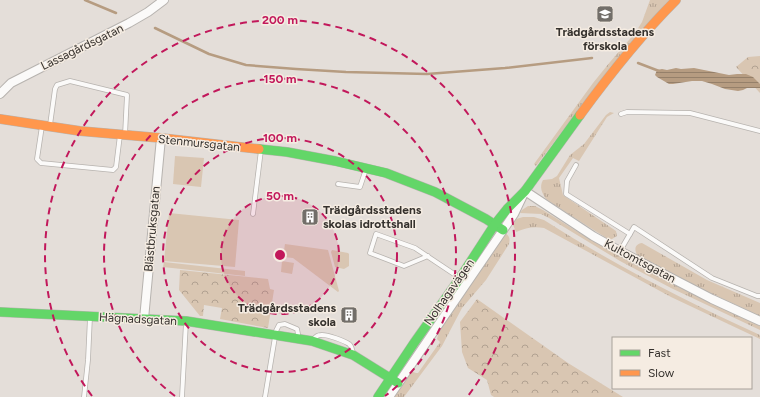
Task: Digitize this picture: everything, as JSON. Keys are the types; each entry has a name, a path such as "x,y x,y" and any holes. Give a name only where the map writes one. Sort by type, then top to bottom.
{"street":[{"name":"Lassagårdsgatan","path":"0,94 11,83 129,23 148,12 164,0"},
{"name":"Nolhagavägen","path":"378,397 460,278 495,224 507,209 525,191 622,59 676,0"},
{"name":"Stenmursgatan","path":"0,119 80,131 161,138 287,152 335,161 386,173 435,192 495,224 503,230"},
{"name":"Blästbruksgatan","path":"144,319 161,138"},
{"name":"Nolhagavägen","path":"389,397 514,214 525,191"},
{"name":"Kultomtsgatan","path":"525,191 593,236 620,251 712,299 760,321"},
{"name":"Hägnadsgatan","path":"0,312 186,321 298,338 312,341 353,355 398,383"}],"lane":[{"path":"70,81 127,95 122,135 116,166 113,170 41,163 38,159 55,89 57,85 70,81"},
{"path":"621,114 627,112 690,113 760,131"},
{"path":"253,214 258,194 258,173 261,149"},
{"path":"576,166 567,182 566,194 630,234"},
{"path":"338,184 360,188 367,169"},
{"path":"258,173 263,174"},
{"path":"620,251 634,226 712,278 756,296 760,296"},
{"path":"428,256 404,266 370,252 376,234 415,248 428,256 460,278"},
{"name":"Hägnadsgatan","path":"84,397 88,360 90,316"},
{"name":"Hägnadsgatan","path":"182,397 186,321"},
{"path":"265,397 276,335"}],"green space":[{"path":"650,0 669,0 612,65 536,166 534,164 593,83 635,33 642,22"},
{"path":"760,56 760,93 736,67 748,57"},
{"path":"610,112 614,113 607,117 579,161 573,158 559,178 563,195 616,231 617,236 612,239 608,239 546,199 541,188 543,180 552,179 557,176 570,155 584,144 606,115"},
{"path":"175,156 204,158 201,187 173,184"},
{"path":"528,206 535,206 543,210 643,269 760,326 760,330 671,288 620,261 541,214 520,213"},
{"path":"169,213 239,220 235,267 164,261"},
{"path":"523,217 534,217 544,220 596,252 650,281 704,309 760,335 760,339 671,297 544,228 536,227 523,229 516,232 513,225 516,219"},
{"path":"505,233 508,235 510,241 509,244 486,280 462,308 442,346 404,397 392,397 410,371 418,373 440,342 437,339 440,327"},
{"path":"642,243 707,280 760,303 760,316 704,290 637,255 636,247 638,244"},
{"path":"285,244 328,250 339,291 338,292 293,258 283,257"},
{"path":"332,250 348,253 349,266 344,269 335,267 331,252"},
{"path":"282,261 294,263 292,274 281,272"},
{"path":"164,262 245,271 245,276 163,267"},
{"path":"180,270 268,279 270,289 274,290 268,328 220,319 222,308 204,305 203,316 200,316 179,290"},
{"path":"477,299 568,363 623,397 494,397 491,395 487,380 468,368 462,352 460,322"}],"shaded area":[{"path":"694,68 729,75 746,74 753,77 760,84 760,88 747,88 738,91 725,89 702,81 669,84 655,75 657,70"}],"waterway":[{"path":"85,0 116,13"},
{"path":"155,28 209,54 246,65 296,69 427,74 505,68 592,58"},
{"path":"638,63 659,71"}],"traffic: fast":[{"path":"378,397 460,278 495,224 507,209 525,191 580,115"},
{"path":"259,149 287,152 335,161 386,173 435,192 486,219 503,230"},
{"path":"0,312 186,321 312,341 353,355 398,383"}],"traffic: slow":[{"path":"580,115 626,55 676,0"},
{"path":"0,119 80,131 259,149"}],"place":[{"name":"Trädgårdsstadens förskola","path":"605,14"},
{"name":"Trädgårdsstadens skolas idrottshall","path":"310,217"},
{"name":"Trädgårdsstadens skola","path":"349,315"}]}
